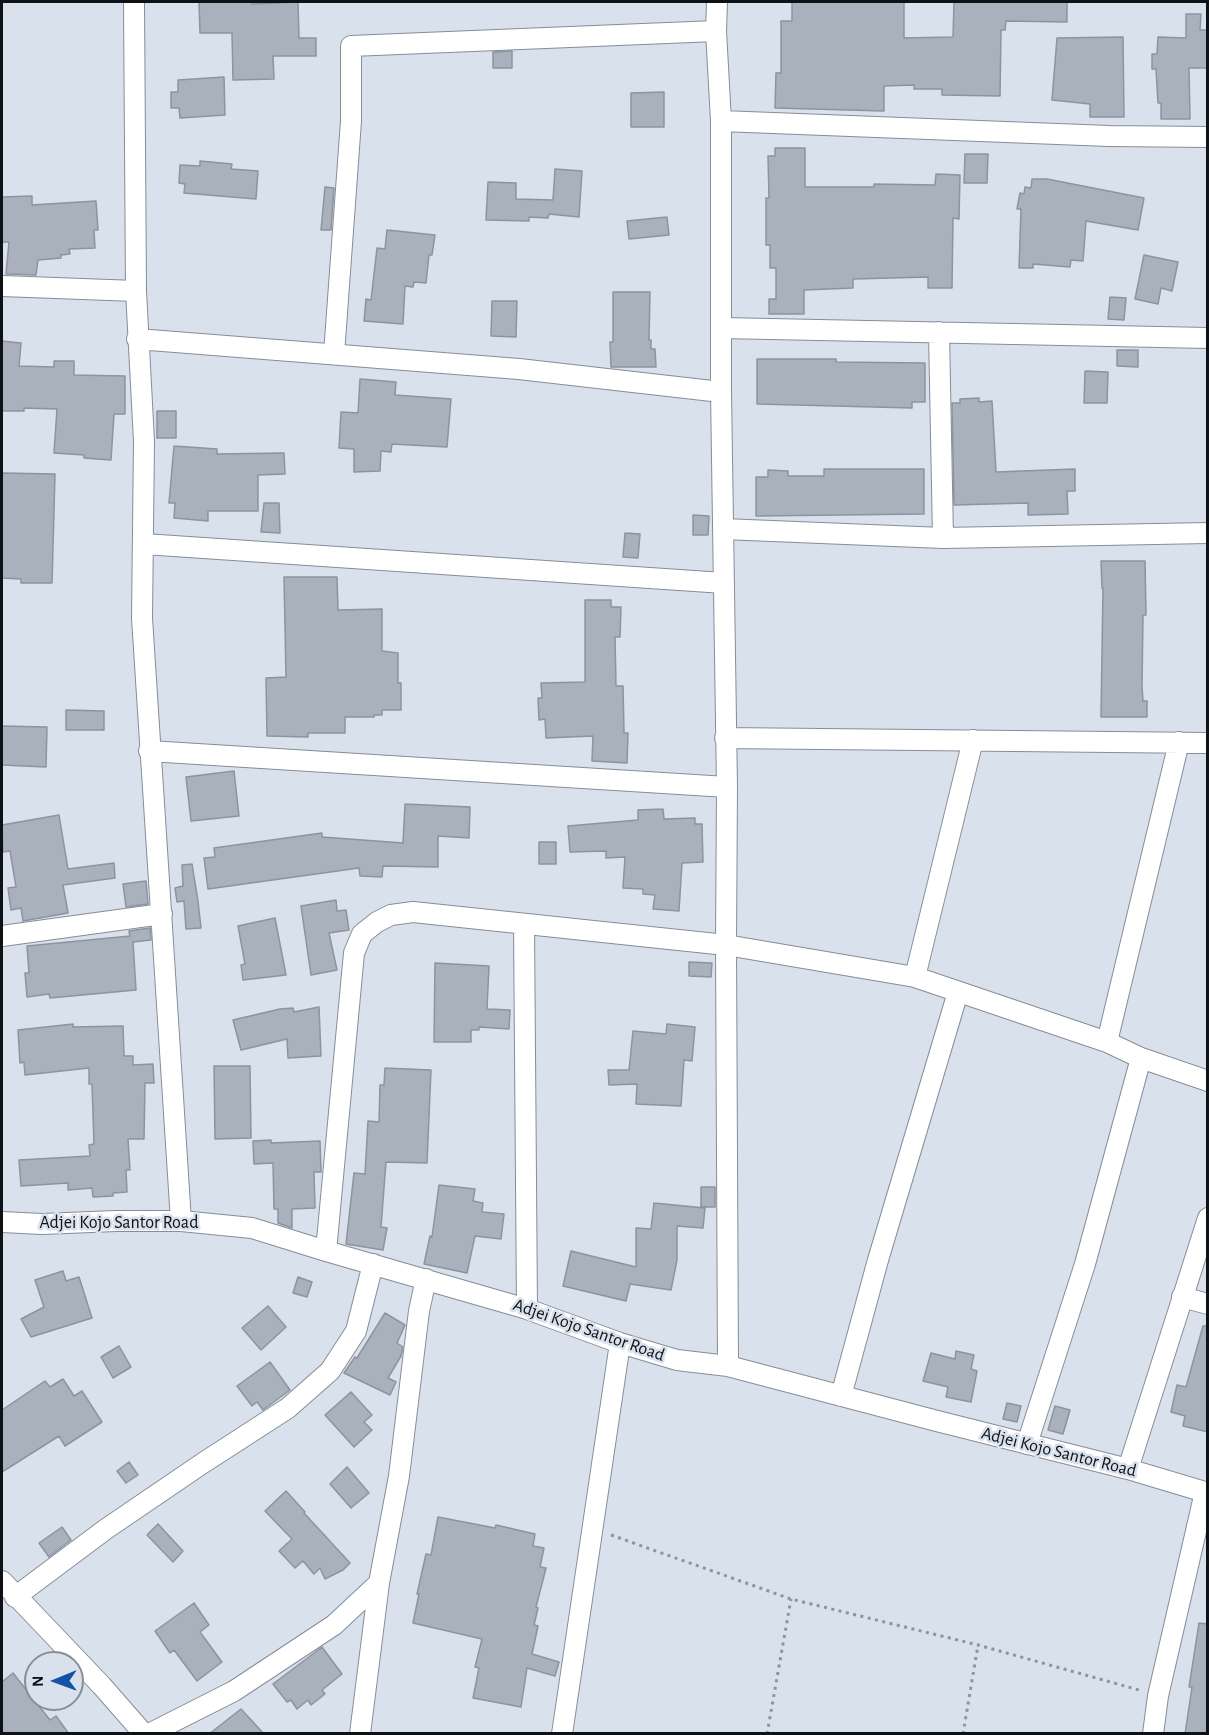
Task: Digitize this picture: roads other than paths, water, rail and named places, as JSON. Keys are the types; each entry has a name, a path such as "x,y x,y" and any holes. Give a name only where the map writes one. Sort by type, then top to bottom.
{"street":[{"path":"134,2 137,339 144,441 142,618 181,1221"},
{"path":"717,2 716,31 721,121 721,392 727,787 728,1366"},
{"path":"334,354 351,121 351,46 716,31"},
{"path":"721,121 1108,136 1208,137"},
{"path":"2,286 136,291"},
{"path":"721,328 1208,338"},
{"path":"939,332 943,538"},
{"path":"137,339 519,369 721,392"},
{"path":"723,528 943,538 1208,533"},
{"path":"144,544 724,583"},
{"path":"725,738 1208,742"},
{"path":"915,977 973,740"},
{"path":"1107,1042 1179,742"},
{"path":"149,751 727,787"},
{"path":"326,1251 354,953 362,934 377,922 391,915 413,912 726,945 915,977 1107,1042 1141,1058 1208,1081"},
{"path":"2,936 162,914"},
{"path":"524,924 527,1309"},
{"path":"841,1396 875,1271 958,992"},
{"path":"1027,1444 1085,1264 1141,1058"},
{"path":"1128,1469 1208,1218"},
{"name":"Adjei Kojo Santor Road","path":"2,1222 42,1224 181,1221 252,1228 527,1309 620,1343 677,1360 728,1366 1128,1469 1206,1492"},
{"path":"15,1597 106,1529 288,1408 330,1371 356,1331 373,1264"},
{"path":"360,1734 379,1583 399,1476 418,1321 426,1279"},
{"path":"1182,1297 1208,1304"},
{"path":"562,1734 620,1343"},
{"path":"1153,1734 1158,1696 1206,1492"},
{"path":"2,1581 102,1686 144,1734"},
{"path":"149,1734 244,1685 334,1625 379,1583"}]}
